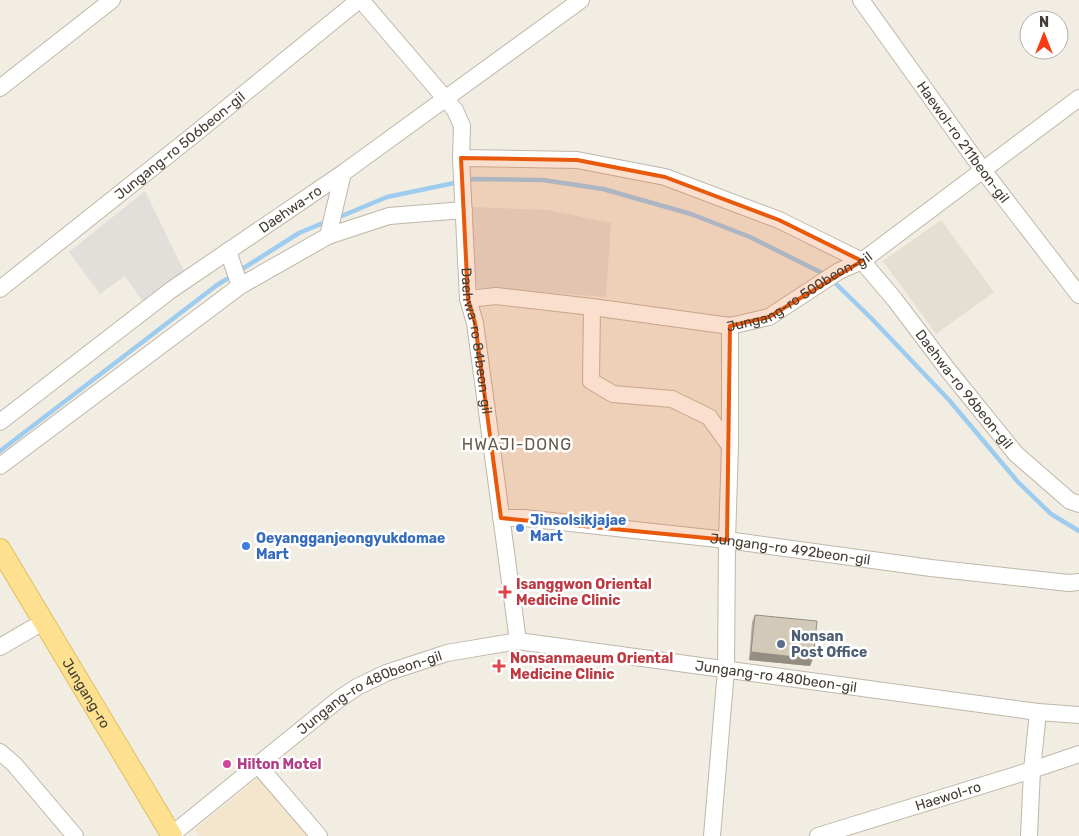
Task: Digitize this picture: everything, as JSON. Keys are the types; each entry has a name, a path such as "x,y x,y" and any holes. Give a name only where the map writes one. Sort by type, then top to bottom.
{"main road":[{"name":"Jungang-ro","path":"0,549 171,836"}],"street":[{"path":"0,88 112,0"},
{"name":"Daehwa-ro 84beon-gil","path":"360,0 455,110 462,126 468,299 474,323 518,641"},
{"name":"Jungang-ro 506beon-gil","path":"0,290 360,0"},
{"name":"Daehwa-ro","path":"0,422 171,290 343,173 582,0"},
{"name":"Haewol-ro 211beon-gil","path":"860,0 982,169 1074,277 1079,294"},
{"name":"Jungang-ro 500beon-gil","path":"468,299 496,296 730,326 769,317 839,271 862,261 1079,98"},
{"path":"462,165 577,160 665,177 779,220 862,261"},
{"path":"328,236 343,173"},
{"path":"0,466 240,286 328,236 389,216 464,210"},
{"path":"228,251 240,286"},
{"name":"Daehwa-ro 96beon-gil","path":"862,261 1016,454 1070,501 1079,504"},
{"path":"592,307 591,381 613,394 672,399 709,417 730,446"},
{"path":"712,836 726,670 730,326"},
{"name":"Jungang-ro 492beon-gil","path":"501,518 524,518 727,540 931,568 1068,583 1079,582"},
{"path":"0,646 43,622"},
{"name":"Jungang-ro 480beon-gil","path":"171,836 339,699 357,687 386,673 448,653 518,641 1038,712 1079,715"},
{"path":"1029,836 1032,770 1038,712"},
{"path":"0,752 14,764 75,836"},
{"name":"Haewol-ro","path":"818,836 1079,754"},
{"path":"258,765 319,836"}],"highlighted area":[{"path":"461,158 577,160 665,177 779,220 862,261 769,317 730,326 727,540 501,518 475,323 468,299"}],"shaded area":[{"path":"145,191 184,271 143,302 125,276 100,294 69,252"},
{"path":"472,207 548,210 611,223 606,297 472,287"},
{"path":"941,220 994,292 936,334 883,261"},
{"path":"260,776 310,836 199,836 195,830"}],"building":[{"name":"Nonsan Post Office","path":"755,615 817,621 813,659 751,652"}],"waterway":[{"path":"466,180 543,180 603,189 691,214 750,237 826,275"},
{"path":"337,218 387,197 459,182"},
{"path":"239,271 299,233 328,221"},
{"path":"0,451 217,285 232,276"},
{"path":"832,280 949,400 1018,482 1051,514 1079,531"}],"place":[{"name":"Jinsolsikjajae Mart","path":"520,528"},
{"name":"Oeyangganjeongyukdomae Mart","path":"246,546"},
{"name":"Isanggwon Oriental Medicine Clinic","path":"505,592"},
{"name":"Nonsan Post Office","path":"781,644"},
{"name":"Nonsanmaeum Oriental Medicine Clinic","path":"499,666"},
{"name":"Hilton Motel","path":"227,764"}],"district":[{"name":"HWAJI-DONG","path":"517,444"}]}
